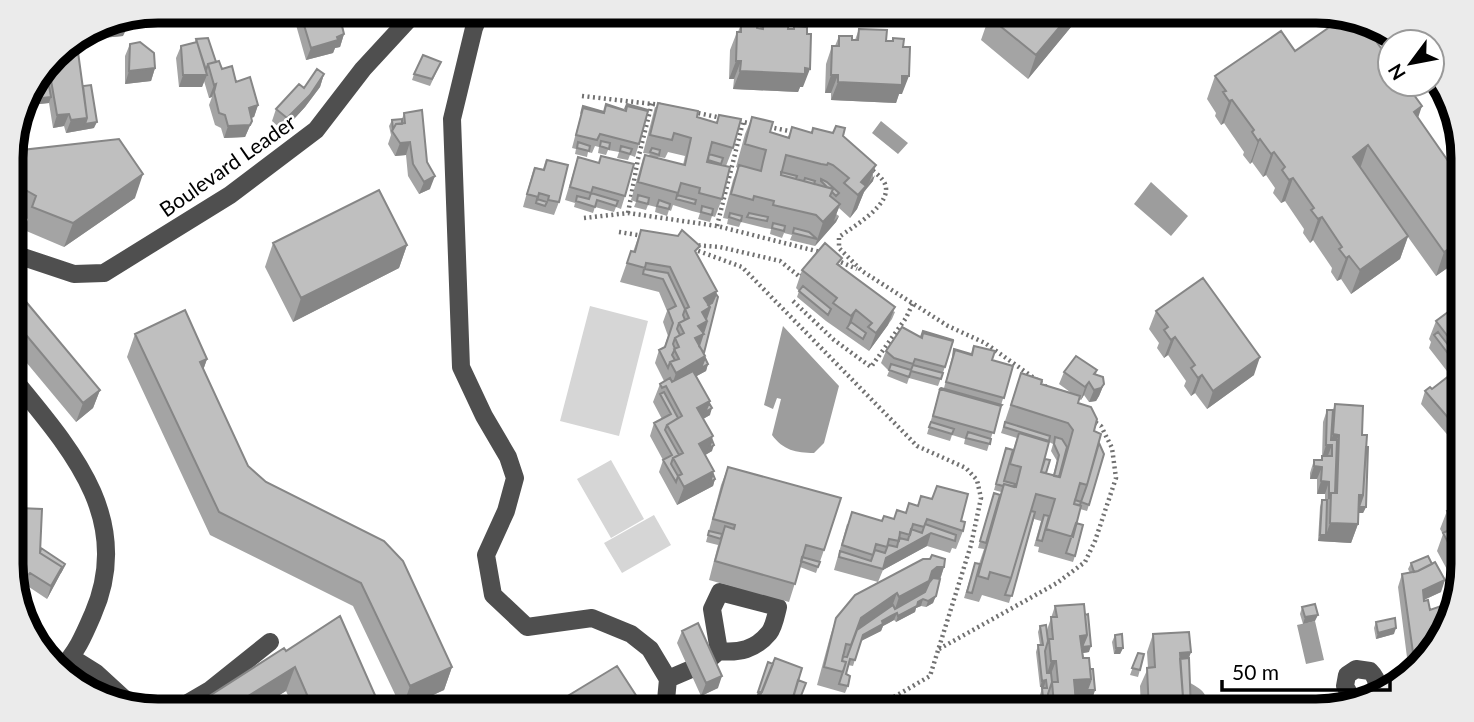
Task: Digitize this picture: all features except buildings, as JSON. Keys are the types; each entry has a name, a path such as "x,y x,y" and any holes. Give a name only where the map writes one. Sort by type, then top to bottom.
{"street":[{"name":"Boulevard Leader","path":"23,257 74,274 104,274 230,195 316,130 363,69 405,23"},
{"path":"476,23 452,119 453,181 461,367 484,416 508,457 515,478 506,511 486,555 493,595 527,627 592,618 631,634 650,649 668,679 666,699"},
{"path":"23,391 60,436 93,490 107,546 103,591 66,663"},
{"path":"195,699 270,642"},
{"path":"668,679 705,661"},
{"path":"67,664 96,673 119,694"},
{"path":"1350,695 1345,686 1348,675 1356,669 1370,671 1376,679 1376,685"}],"path":[{"path":"582,96 664,105"},
{"path":"628,213 652,103"},
{"path":"689,111 797,132"},
{"path":"717,226 743,122"},
{"path":"862,271 839,248 839,237 881,205 887,192 884,181 865,163"},
{"path":"584,218 628,213 717,226 820,252 862,271 948,326 985,344 1056,393"},
{"path":"619,232 654,239"},
{"path":"807,269 800,277 780,261 720,247 690,246 743,267 917,446 966,468 977,480 981,498 971,545 930,676 891,699"},
{"path":"813,260 820,252"},
{"path":"793,301 834,340 871,367 906,318 912,303"},
{"path":"939,649 1057,583 1085,562 1095,541 1116,478 1112,448 1101,426 1090,418"}],"shaded area":[{"path":"881,121 908,143 898,154 872,133"},
{"path":"1151,182 1188,216 1171,236 1134,204"},
{"path":"590,306 648,321 619,436 560,421"},
{"path":"783,326 839,386 824,443 814,453 790,450 776,440 772,435 781,399 777,398 773,409 764,405"},
{"path":"611,460 644,519 611,538 577,479"},
{"path":"654,515 671,545 622,573 604,543"},
{"path":"1315,621 1324,660 1306,664 1297,625"},
{"path":"1189,682 1204,693 1206,699 1188,699"}]}
